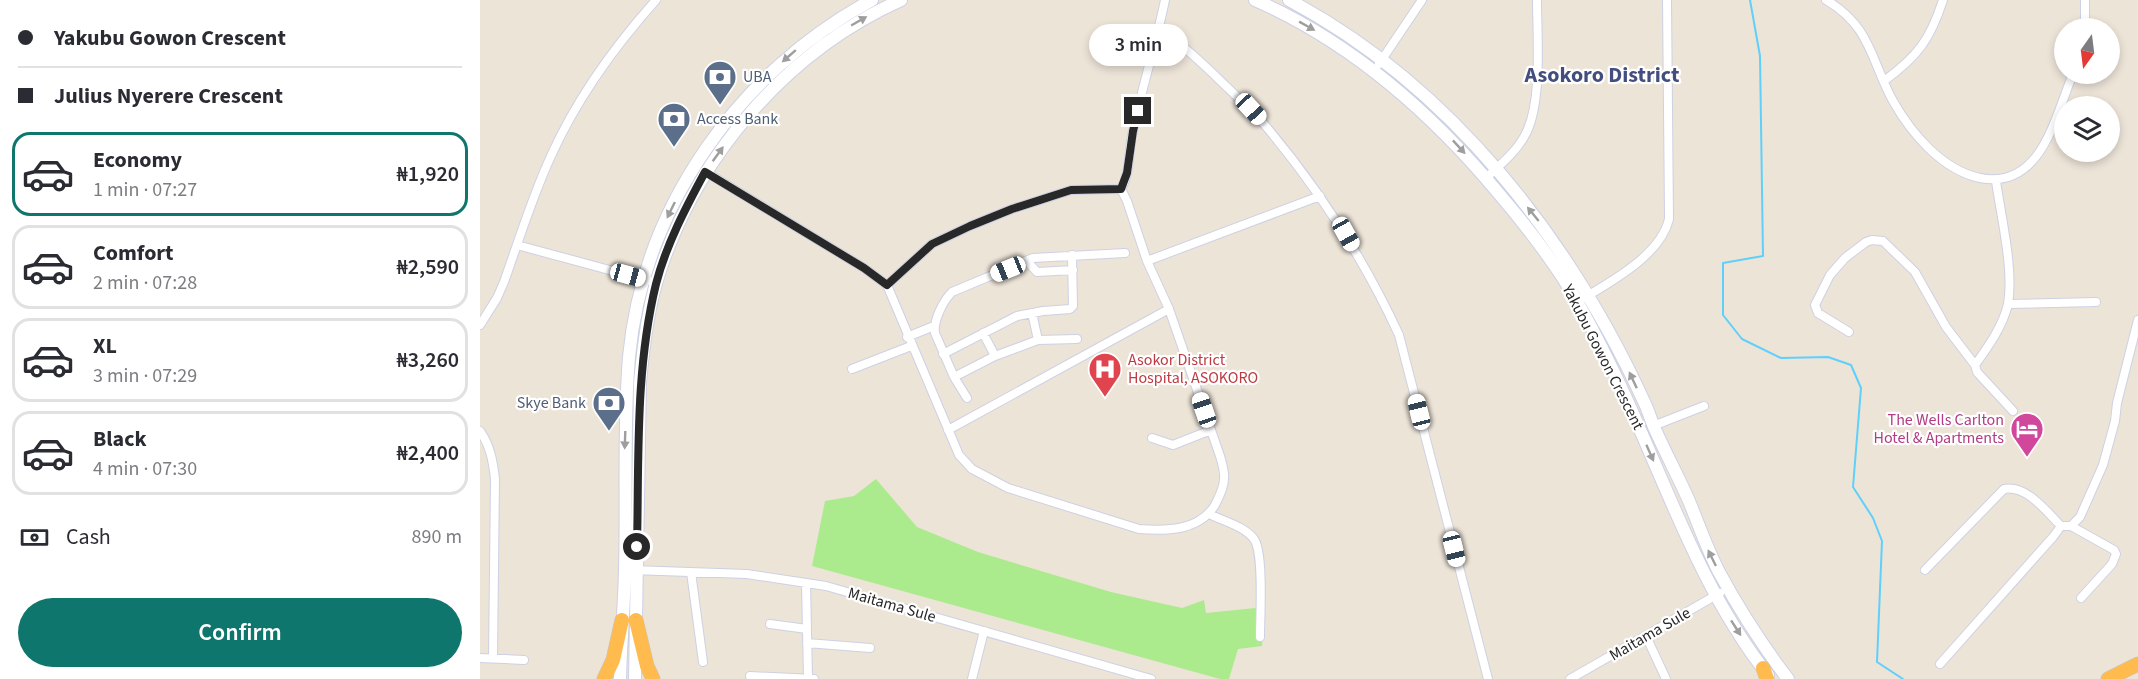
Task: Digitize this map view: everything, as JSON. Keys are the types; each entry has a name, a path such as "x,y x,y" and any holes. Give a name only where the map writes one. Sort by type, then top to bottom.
{"highway":[{"path":"604,679 613,660 622,620"},
{"path":"636,620 647,666 653,679"},
{"path":"2108,679 2138,664"}],"main road":[{"path":"620,679 622,620 631,570 640,383 650,281 674,233 700,168 730,116 770,74 812,38 872,0"},
{"name":"Yakubu Gowon Crescent","path":"1255,0 1308,26 1378,66 1446,116 1496,169 1542,224 1589,295 1621,354 1689,501 1708,549 1729,588 1760,640 1788,679"},
{"name":"Yakubu Gowon Crescent","path":"1289,0 1340,29 1435,123 1486,178 1534,236 1577,302 1613,370 1715,595 1767,676"},
{"path":"700,168 790,74 837,35 897,1"},
{"path":"631,570 636,620 635,679"}],"street":[{"path":"480,325 497,298 551,156 569,120 611,54 656,0"},
{"path":"700,168 864,268 887,285 959,455 972,469 990,480 1019,491 1139,529 1161,531 1198,523 1209,514 1220,496 1225,478 1220,456 1169,309 1147,261 1121,189 1127,173 1133,131 1165,0"},
{"path":"1378,66 1422,0"},
{"path":"1486,178 1523,139 1531,121 1536,94 1538,0"},
{"path":"1577,302 1652,251 1666,231 1669,219 1667,0"},
{"path":"1827,0 1843,11 1869,44 1894,101 1912,128 1932,151 1948,165 1963,173 1996,181 2024,170 2046,143 2069,84"},
{"path":"1884,81 1917,54 1936,22 1943,0"},
{"path":"2085,0 2085,18"},
{"path":"1159,29 1178,42 1264,123 1346,234 1400,335 1488,679"},
{"path":"1975,365 1998,330 2008,304 2010,276 1996,181"},
{"path":"887,285 932,244 970,226 1012,209 1071,190 1121,189"},
{"path":"1147,261 1320,196"},
{"path":"1849,332 1818,313 1815,305 1830,274 1845,258 1866,242 1883,241 1915,272 1946,327 1975,365 1977,372 2013,411"},
{"path":"517,245 650,281"},
{"path":"908,337 934,326 952,292 1033,258 1125,253"},
{"path":"943,354 1017,316 1070,309 1073,306 1072,255"},
{"path":"1027,261 1037,273 1073,270"},
{"path":"2008,304 2096,302"},
{"path":"948,430 1169,309"},
{"path":"1032,313 1038,340"},
{"path":"2071,526 2080,517 2103,465 2138,320"},
{"path":"934,326 943,354 967,398"},
{"path":"983,333 996,356"},
{"path":"954,377 996,356 1038,340 1077,339"},
{"path":"852,369 911,346"},
{"path":"1653,426 1704,406"},
{"path":"480,430 494,462 495,479 493,658"},
{"path":"1152,438 1173,445 1211,430"},
{"path":"1925,570 2004,489 2012,487 2027,493 2061,526 2071,526 2114,550 2116,554 2112,564 2081,598"},
{"path":"1209,514 1242,529 1255,540 1259,558 1260,637"},
{"path":"1940,664 2061,526"},
{"name":"Maitama Sule","path":"631,570 747,574 826,586 1151,679"},
{"path":"691,572 703,662"},
{"path":"750,676 811,678 807,643 806,583"},
{"name":"Maitama Sule","path":"1570,679 1729,588"},
{"path":"770,624 807,629"},
{"path":"972,679 984,631"},
{"path":"1646,636 1666,679"},
{"path":"807,643 870,648"},
{"path":"480,658 524,660"}],"green space":[{"path":"876,479 917,527 978,552 1111,592 1182,608 1204,600 1206,613 1265,607 1262,646 1238,649 1229,679 1220,679 812,566 825,501 854,496"}],"waterway":[{"path":"1750,0 1760,56 1763,256 1723,263 1723,315 1742,339 1781,358 1828,357 1851,365 1861,388 1853,487 1873,518 1882,541 1877,662 1903,679"}],"place":[{"name":"UBA","path":"720,106"},
{"name":"Access Bank","path":"674,148"},
{"name":"Asokor District Hospital, ASOKORO","path":"1105,398"},
{"name":"Skye Bank","path":"609,432"},
{"name":"The Wells Carlton Hotel & Apartments","path":"2027,458"}],"district":[{"name":"Asokoro District","path":"1602,75"}],"route":[{"path":"637,547 640,383 644,346 656,283 665,257 674,233 705,172 864,268 887,285 932,244 970,226 1012,209 1071,190 1121,189 1127,173 1138,111"}]}
